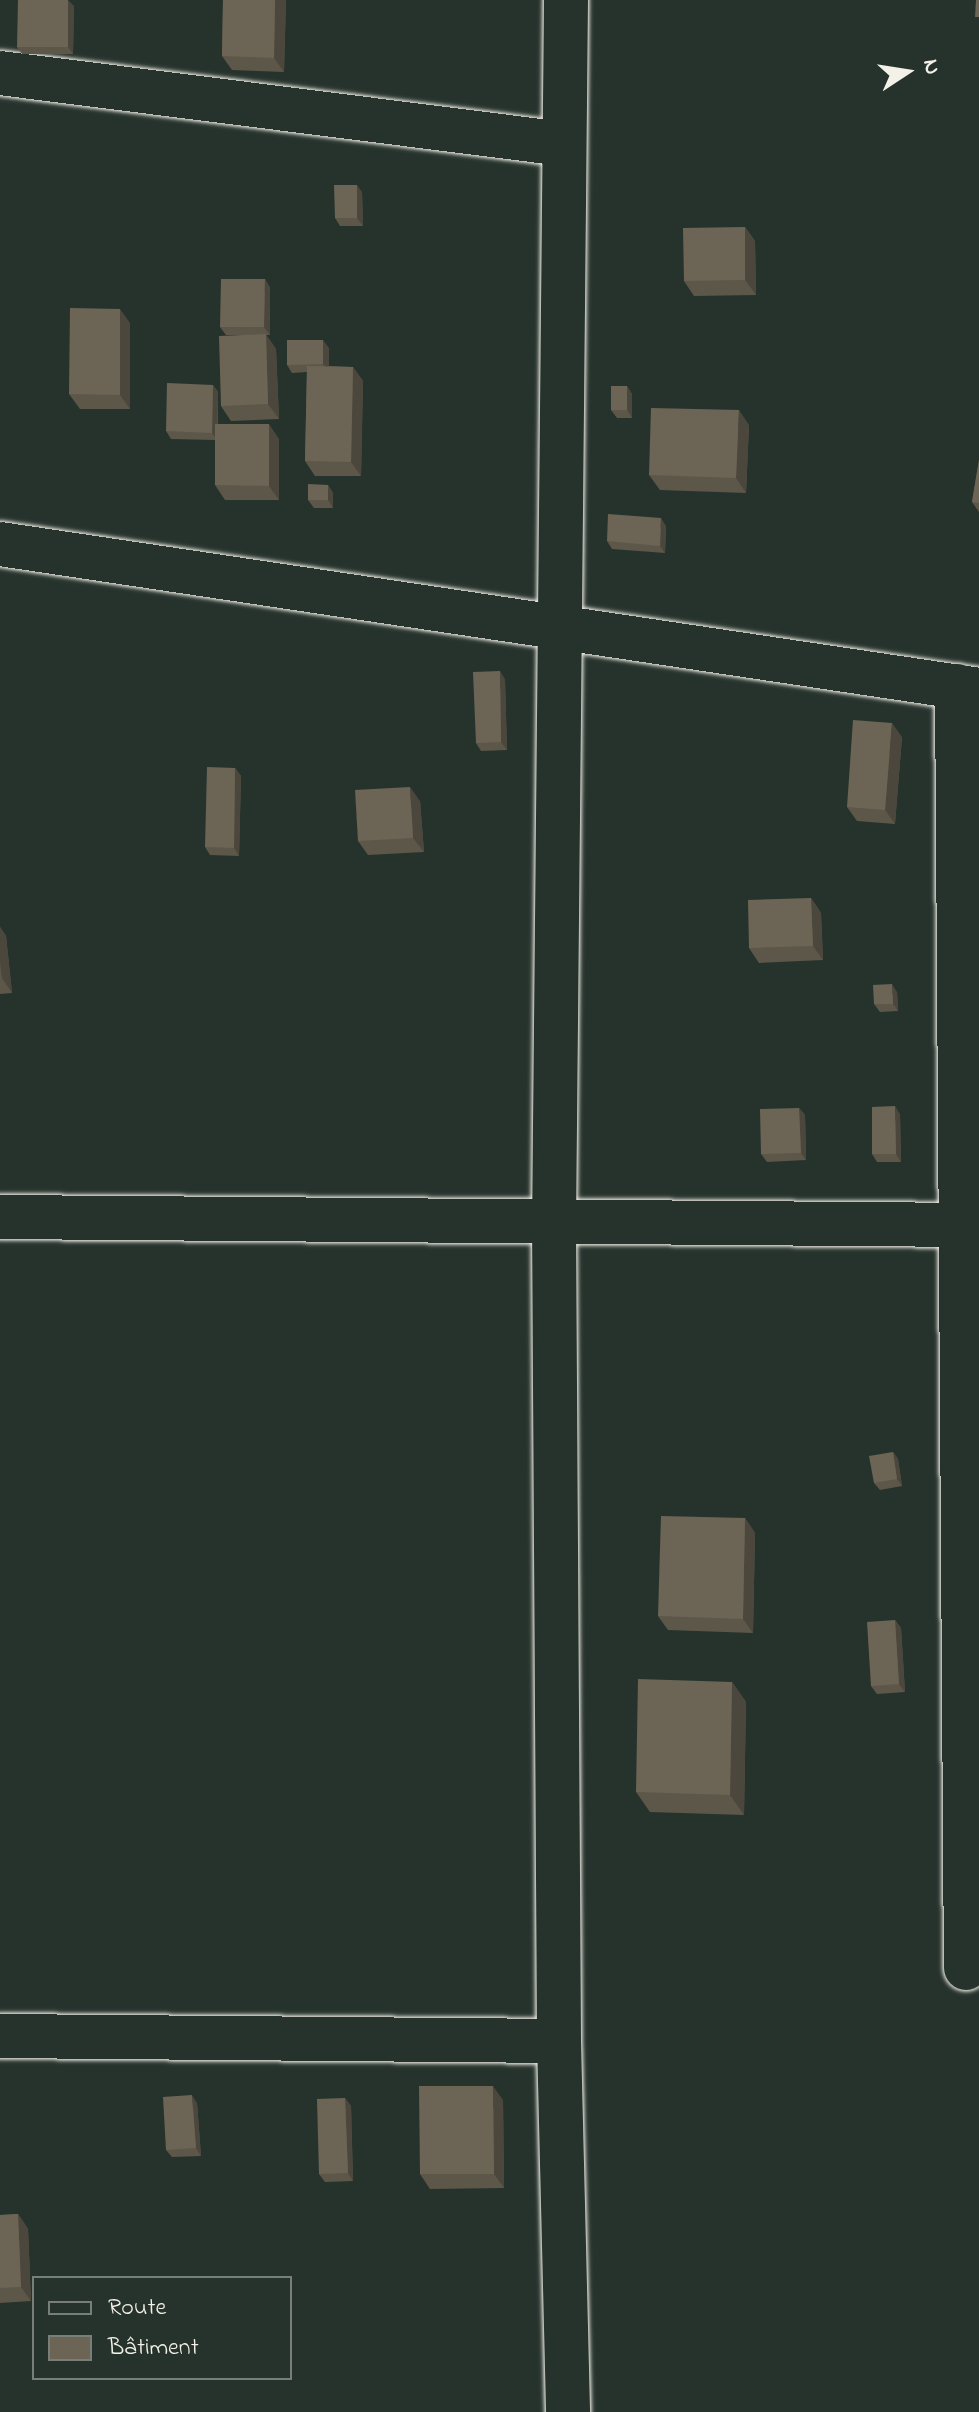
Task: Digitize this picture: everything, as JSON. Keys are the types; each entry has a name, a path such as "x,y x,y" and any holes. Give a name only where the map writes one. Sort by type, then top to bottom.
{"street":[{"path":"566,0 554,1221 559,2041 568,2412"},
{"path":"0,73 564,144"},
{"path":"0,544 968,688 970,1224 966,1968"},
{"path":"0,1217 970,1224"},
{"path":"0,2036 559,2041"}],"building":[{"path":"18,0 68,0 68,47 17,47"},
{"path":"223,0 275,0 274,58 222,56"},
{"path":"976,0 979,0 979,17 975,17"},
{"path":"334,185 357,185 357,218 335,218"},
{"path":"745,227 745,280 684,281 683,228"},
{"path":"221,279 265,279 264,327 220,327"},
{"path":"70,308 120,309 120,395 69,394"},
{"path":"266,334 268,404 221,406 219,336"},
{"path":"287,340 323,340 323,364 287,365"},
{"path":"307,366 353,367 351,462 305,461"},
{"path":"167,383 213,385 212,433 166,431"},
{"path":"611,386 627,386 627,410 611,410"},
{"path":"651,408 739,410 736,478 649,475"},
{"path":"215,424 269,424 269,486 215,485"},
{"path":"979,460 979,503 972,502"},
{"path":"308,484 328,485 328,500 308,500"},
{"path":"608,514 661,518 660,546 607,541"},
{"path":"500,671 501,742 476,743 473,672"},
{"path":"853,720 892,723 885,810 847,807"},
{"path":"207,767 235,768 234,848 205,847"},
{"path":"410,787 413,838 358,841 355,790"},
{"path":"811,898 813,946 749,948 748,900"},
{"path":"892,984 893,1004 874,1004 873,985"},
{"path":"895,1106 896,1154 872,1154 872,1107"},
{"path":"799,1108 801,1153 761,1154 760,1109"},
{"path":"893,1452 897,1479 874,1483 869,1456"},
{"path":"661,1516 745,1518 743,1619 658,1616"},
{"path":"895,1620 899,1684 871,1686 867,1622"},
{"path":"638,1679 732,1682 730,1795 636,1792"},
{"path":"419,2086 493,2086 494,2174 420,2174"},
{"path":"192,2095 196,2148 166,2150 163,2097"},
{"path":"345,2098 348,2173 319,2174 317,2099"},
{"path":"18,2214 21,2287 0,2288 0,2215"}]}
